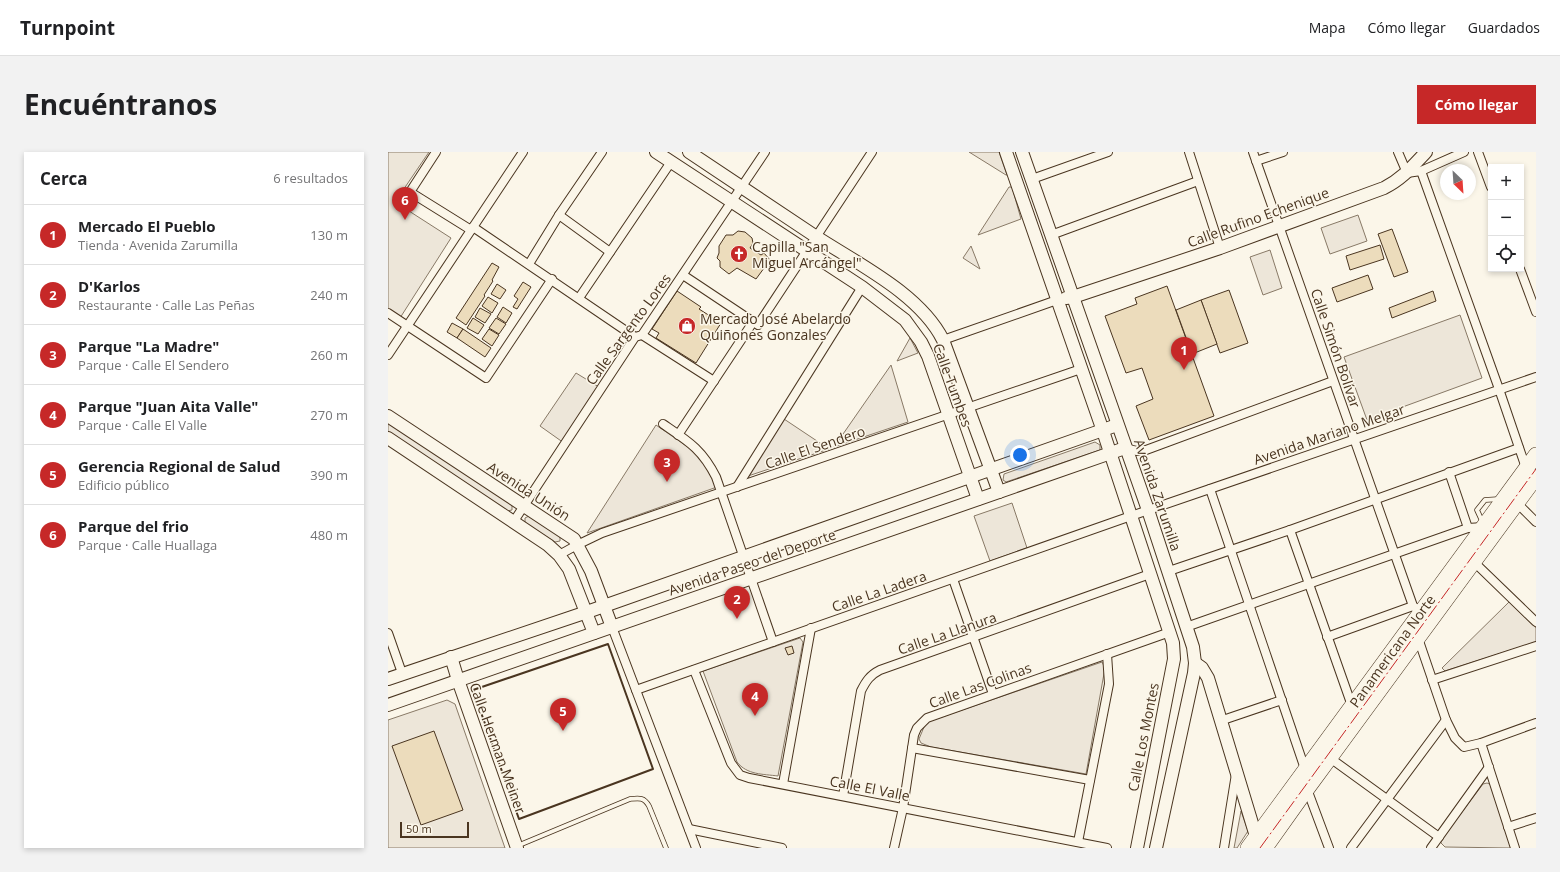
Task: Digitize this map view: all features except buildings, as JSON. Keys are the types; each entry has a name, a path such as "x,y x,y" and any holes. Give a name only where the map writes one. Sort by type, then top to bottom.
{"highway":[{"name":"Panamericana Norte","path":"1257,845 1306,769 1352,706 1417,609 1484,527 1511,501 1531,488 1531,473 1536,455"},
{"name":"Panamericana Norte","path":"1257,845 1307,789 1330,758 1474,562 1511,501 1531,473"}],"main road":[{"name":"Calle Tumbes","path":"656,152 862,287 895,312 913,330 928,356 978,499"},
{"name":"Calle Tumbes","path":"689,152 873,273 906,297 928,316 937,328 943,340 999,492"},
{"path":"1006,152 1170,632"},
{"name":"Avenida Zarumilla","path":"1022,152 1148,510 1193,647 1195,663"},
{"path":"1407,174 1426,152"},
{"name":"Calle Rufino Echenique","path":"1057,300 1073,297 1220,248 1384,188 1407,174"},
{"name":"Avenida Unión","path":"388,416 574,539 591,571 612,626"},
{"name":"Avenida Paseo del Deporte","path":"388,679 605,606 1117,425"},
{"path":"388,438 514,521 548,545 559,555 569,568 594,633"},
{"name":"Avenida Paseo del Deporte","path":"388,705 1125,448"},
{"name":"Calle Los Montes","path":"1137,848 1174,659 1174,650 1170,632"},
{"name":"Calle Herman Meiner","path":"451,657 517,847"},
{"path":"1156,848 1195,663 1202,668 1208,678 1257,845"}],"street":[{"path":"436,152 410,192 472,228 552,279 578,298 714,381"},
{"path":"388,355 523,152"},
{"path":"529,264 559,215 602,152"},
{"name":"Calle Sargento Lores","path":"514,521 639,336 683,275 765,152"},
{"path":"678,435 714,381 808,251 872,152"},
{"path":"1032,179 1092,155 1108,152"},
{"path":"1189,152 1220,248"},
{"name":"Calle Simón Bolívar","path":"1253,152 1394,554 1417,609"},
{"path":"1256,161 1283,152"},
{"path":"1398,152 1407,174"},
{"name":"Calle Rufino Echenique","path":"1407,174 1421,171 1464,152"},
{"path":"1478,152 1488,179"},
{"path":"578,298 671,162"},
{"path":"1421,171 1500,389 1519,448 1531,473"},
{"path":"1051,235 1198,181"},
{"path":"559,215 610,252"},
{"path":"1521,272 1536,312"},
{"path":"683,275 755,323"},
{"path":"388,313 486,378 552,279"},
{"path":"737,487 862,287"},
{"path":"943,340 1057,300"},
{"name":"Calle El Sendero","path":"559,555 602,533 1081,369"},
{"name":"Avenida Mariano Melgar","path":"1131,516 1536,377"},
{"path":"1125,448 1137,451 1146,450 1333,381"},
{"path":"663,424 702,454 716,477 773,642"},
{"path":"1168,571 1290,530 1374,498 1519,448"},
{"path":"1449,472 1468,528"},
{"path":"1210,489 1306,769"},
{"path":"1511,501 1536,522"},
{"name":"Calle La Ladera","path":"636,690 1131,516"},
{"path":"1186,627 1468,528 1484,527"},
{"path":"1290,530 1352,706"},
{"path":"1474,562 1536,622"},
{"name":"Calle La Llanura","path":"843,796 861,692 866,680 872,674 1150,574"},
{"path":"953,579 993,694"},
{"path":"1328,637 1417,609"},
{"path":"612,626 696,848"},
{"path":"783,784 811,628"},
{"path":"388,632 402,674"},
{"name":"Calle Las Colinas","path":"894,848 903,808 912,748 917,728 927,718 1170,632"},
{"path":"1418,638 1446,720 1455,738 1464,747 1481,743 1536,723"},
{"path":"1432,680 1536,646"},
{"path":"1078,842 1109,684 1107,654"},
{"name":"Calle El Valle","path":"694,670 731,763 740,775 1107,848"},
{"path":"1220,721 1282,700"},
{"path":"1351,848 1446,720"},
{"path":"1481,743 1515,848"},
{"path":"912,748 1090,780"},
{"path":"1330,758 1439,836"},
{"path":"1431,848 1489,767"},
{"path":"1224,848 1236,773"},
{"path":"1307,789 1329,848"},
{"path":"1508,827 1536,818"},
{"path":"690,829 782,848"}],"lane":[{"path":"517,847 630,799 640,798 646,801 649,806 666,848"}],"shaded area":[{"path":"388,152 429,152 395,202 451,238 400,318 388,310"},
{"path":"969,152 999,152 1007,175 1006,175"},
{"path":"1009,187 1012,187 1021,219 978,235"},
{"path":"1358,215 1367,241 1330,254 1321,228"},
{"path":"971,246 980,269 963,258"},
{"path":"1270,250 1282,288 1263,295 1250,257"},
{"path":"1460,315 1482,378 1367,420 1344,357"},
{"path":"910,338 918,353 897,361"},
{"path":"891,365 908,422 834,447"},
{"path":"576,373 599,387 564,443 540,426"},
{"path":"781,417 829,449 742,478"},
{"path":"388,423 512,505 512,510 507,511 388,432"},
{"path":"656,425 698,454 708,467 717,487 587,533"},
{"path":"1095,442 1100,445 1100,450 1006,482 1003,480 1004,474"},
{"path":"1012,503 1027,548 990,561 974,516"},
{"path":"529,516 560,535 560,541 555,542 525,523 525,518"},
{"path":"1509,602 1536,628 1536,642 1445,671 1442,668"},
{"path":"800,638 803,642 778,776 750,772 737,762 703,671"},
{"path":"1102,662 1105,668 1086,774 931,747 921,743 919,739 924,727 930,721"},
{"path":"447,700 455,704 505,848 388,848 388,720"},
{"path":"1487,783 1492,785 1511,848 1445,847 1441,843 1441,840 1483,784"},
{"path":"1241,811 1248,831 1237,848 1234,848"}],"wall":[{"path":"608,644 653,769 519,819 473,690 608,644"}],"power":[{"path":"1260,848 1536,469"}],"place":[{"name":"Parque del frio","path":"405,220"},
{"name":"Capilla \"San Miguel Arcángel\"","path":"739,254"},
{"name":"Mercado José Abelardo Quiñones Gonzales","path":"687,326"},
{"name":"Mercado El Pueblo","path":"1184,370"},
{"name":"Parque \"La Madre\"","path":"667,482"},
{"name":"D'Karlos","path":"737,619"},
{"name":"Parque \"Juan Aita Valle\"","path":"755,716"},
{"name":"Gerencia Regional de Salud","path":"563,731"}]}
